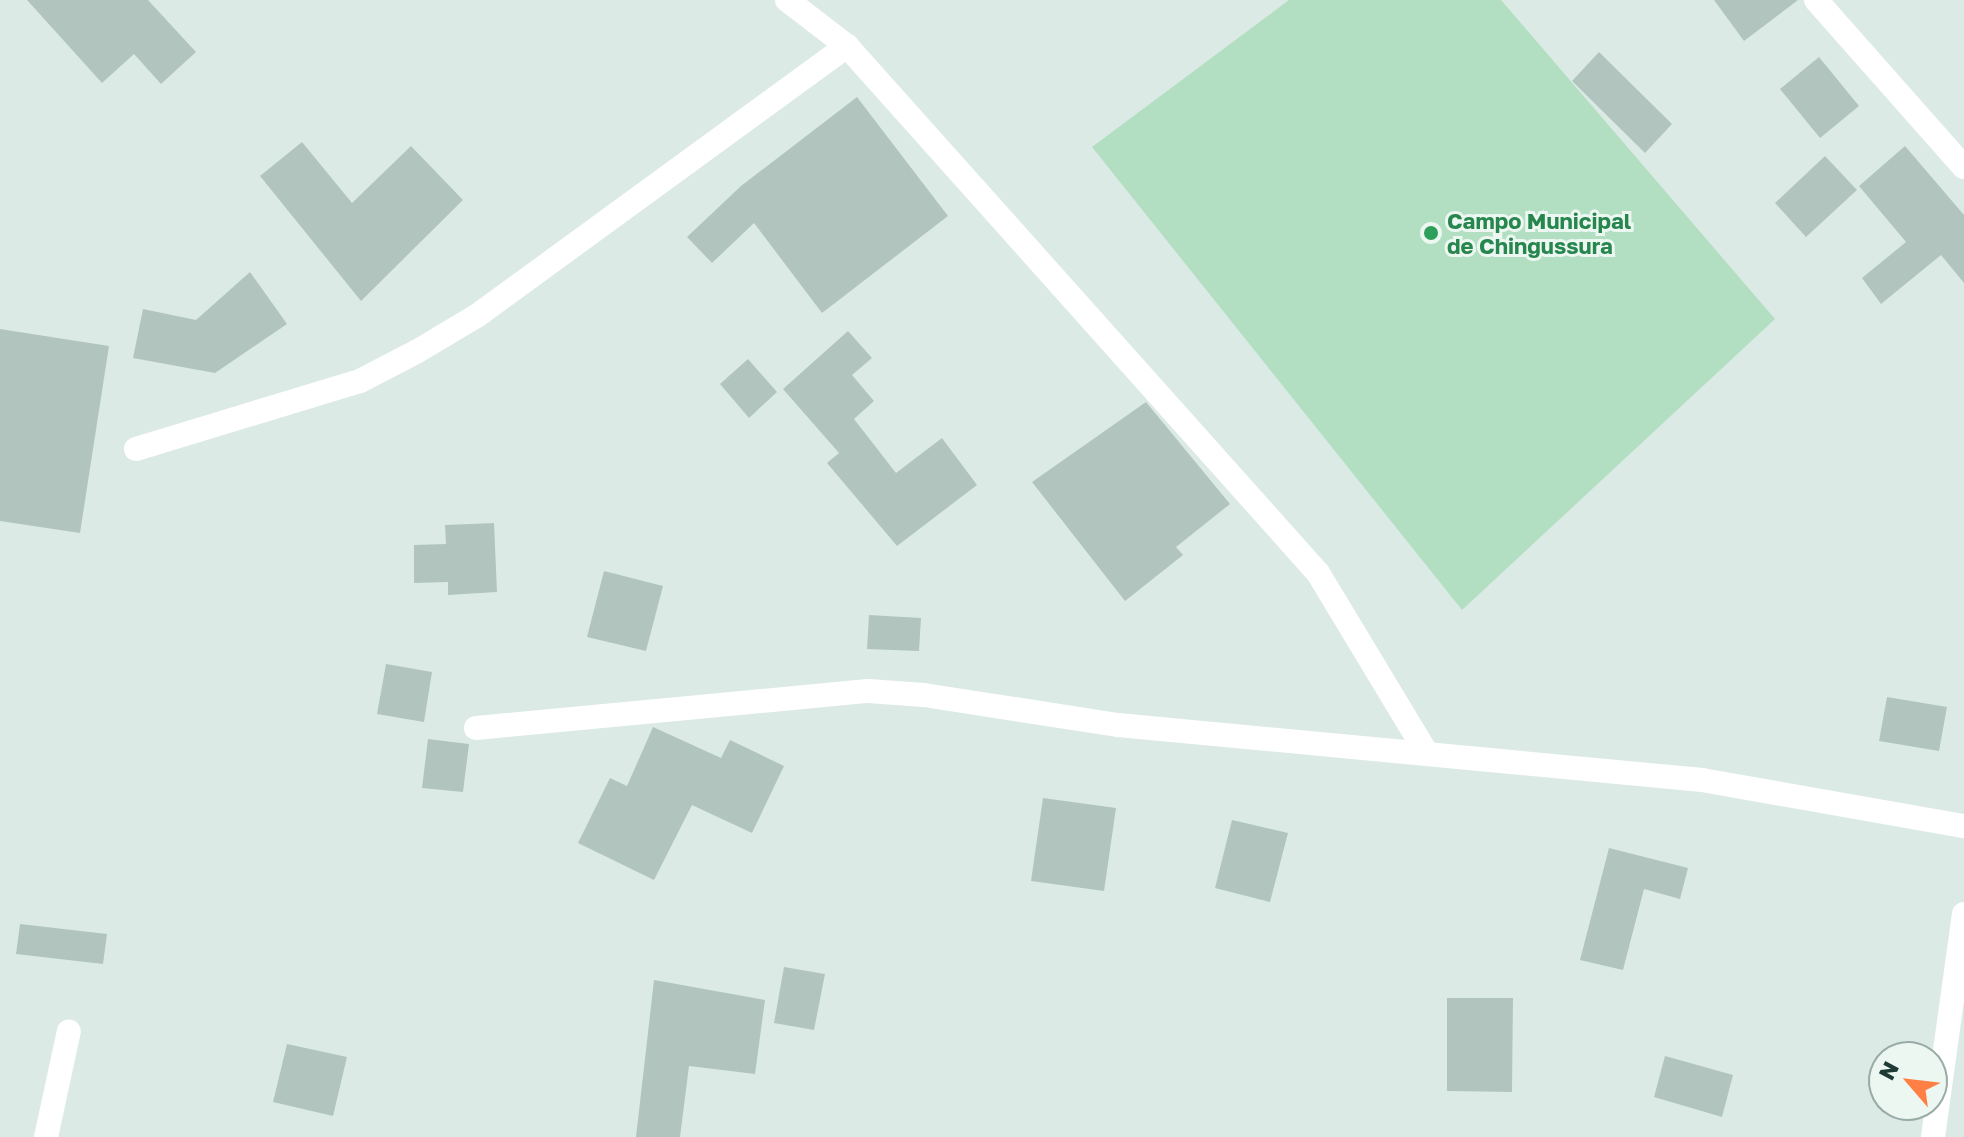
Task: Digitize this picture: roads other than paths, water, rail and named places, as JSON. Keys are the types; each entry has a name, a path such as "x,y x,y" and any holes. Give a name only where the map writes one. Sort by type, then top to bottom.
{"street":[{"path":"787,0 847,46 1318,573 1426,752"},
{"path":"1816,0 1964,167"},
{"path":"136,449 360,381 416,352 478,315 847,46"},
{"path":"476,728 868,691 1118,725 1702,780 1964,826"},
{"path":"1933,1137 1964,914"},
{"path":"46,1137 69,1031"}],"place":[{"name":"Campo Municipal de Chingussura","path":"1431,233"}]}
